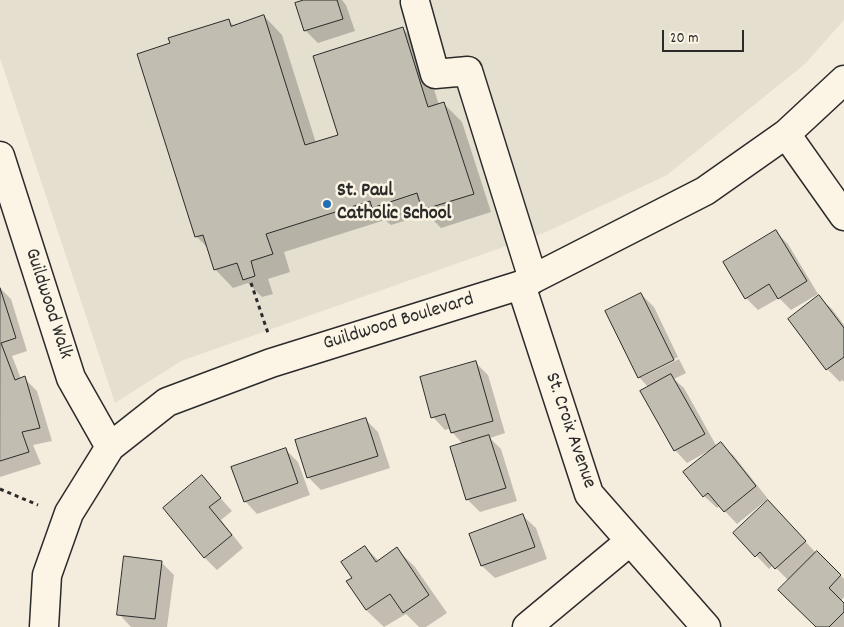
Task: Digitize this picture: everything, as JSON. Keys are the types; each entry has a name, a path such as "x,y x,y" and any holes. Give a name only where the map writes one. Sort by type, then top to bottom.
{"street":[{"name":"St. Croix Avenue","path":"415,2 435,74 468,72 589,494 706,627"},
{"name":"Guildwood Boulevard","path":"44,627 47,575 69,513 110,447 167,402 271,363 527,282 705,191 786,134 844,80"},
{"path":"786,134 844,216"},
{"name":"Guildwood Walk","path":"0,156 71,378 110,447"},
{"path":"527,627 630,542"}],"path":[{"path":"251,283 268,333"},
{"path":"0,489 38,504"}],"shaded area":[{"name":"St. Paul Catholic School","path":"0,0 844,0 844,20 805,64 667,175 546,232 181,361 115,403 0,58"}],"building":[{"path":"304,0 337,0 343,19 304,31 295,3"},
{"path":"264,15 305,145 338,135 313,56 403,27 428,107 444,102 474,194 422,210 417,193 372,208 370,201 266,234 273,254 251,261 255,276 243,280 237,263 214,270 203,235 195,237 137,54 170,43 168,38 229,19 231,26"},
{"path":"776,230 807,281 778,299 769,284 745,299 723,262"},
{"path":"0,288 16,338 1,343 15,380 25,376 40,428 22,432 29,452 0,461"},
{"path":"641,293 674,360 638,378 605,311"},
{"path":"819,295 844,328 844,357 826,370 788,319"},
{"path":"476,361 493,421 451,433 445,414 431,418 420,377"},
{"path":"671,374 705,434 674,451 640,391"},
{"path":"366,418 378,456 307,478 295,440"},
{"path":"489,435 506,488 466,500 450,447"},
{"path":"721,442 756,486 724,512 708,493 703,497 683,472"},
{"path":"286,448 298,483 244,502 231,467"},
{"path":"202,475 221,498 209,507 232,535 204,558 163,508"},
{"path":"768,500 806,541 775,569 760,552 755,557 733,533"},
{"path":"523,514 535,547 481,566 469,534"},
{"path":"365,546 376,562 397,547 429,595 403,613 390,594 366,610 346,581 352,578 341,562"},
{"path":"817,551 841,575 829,588 844,603 844,612 829,627 816,627 778,590"},
{"path":"124,556 162,561 155,619 117,615"}],"place":[{"name":"St. Paul Catholic School","path":"327,204"}]}
